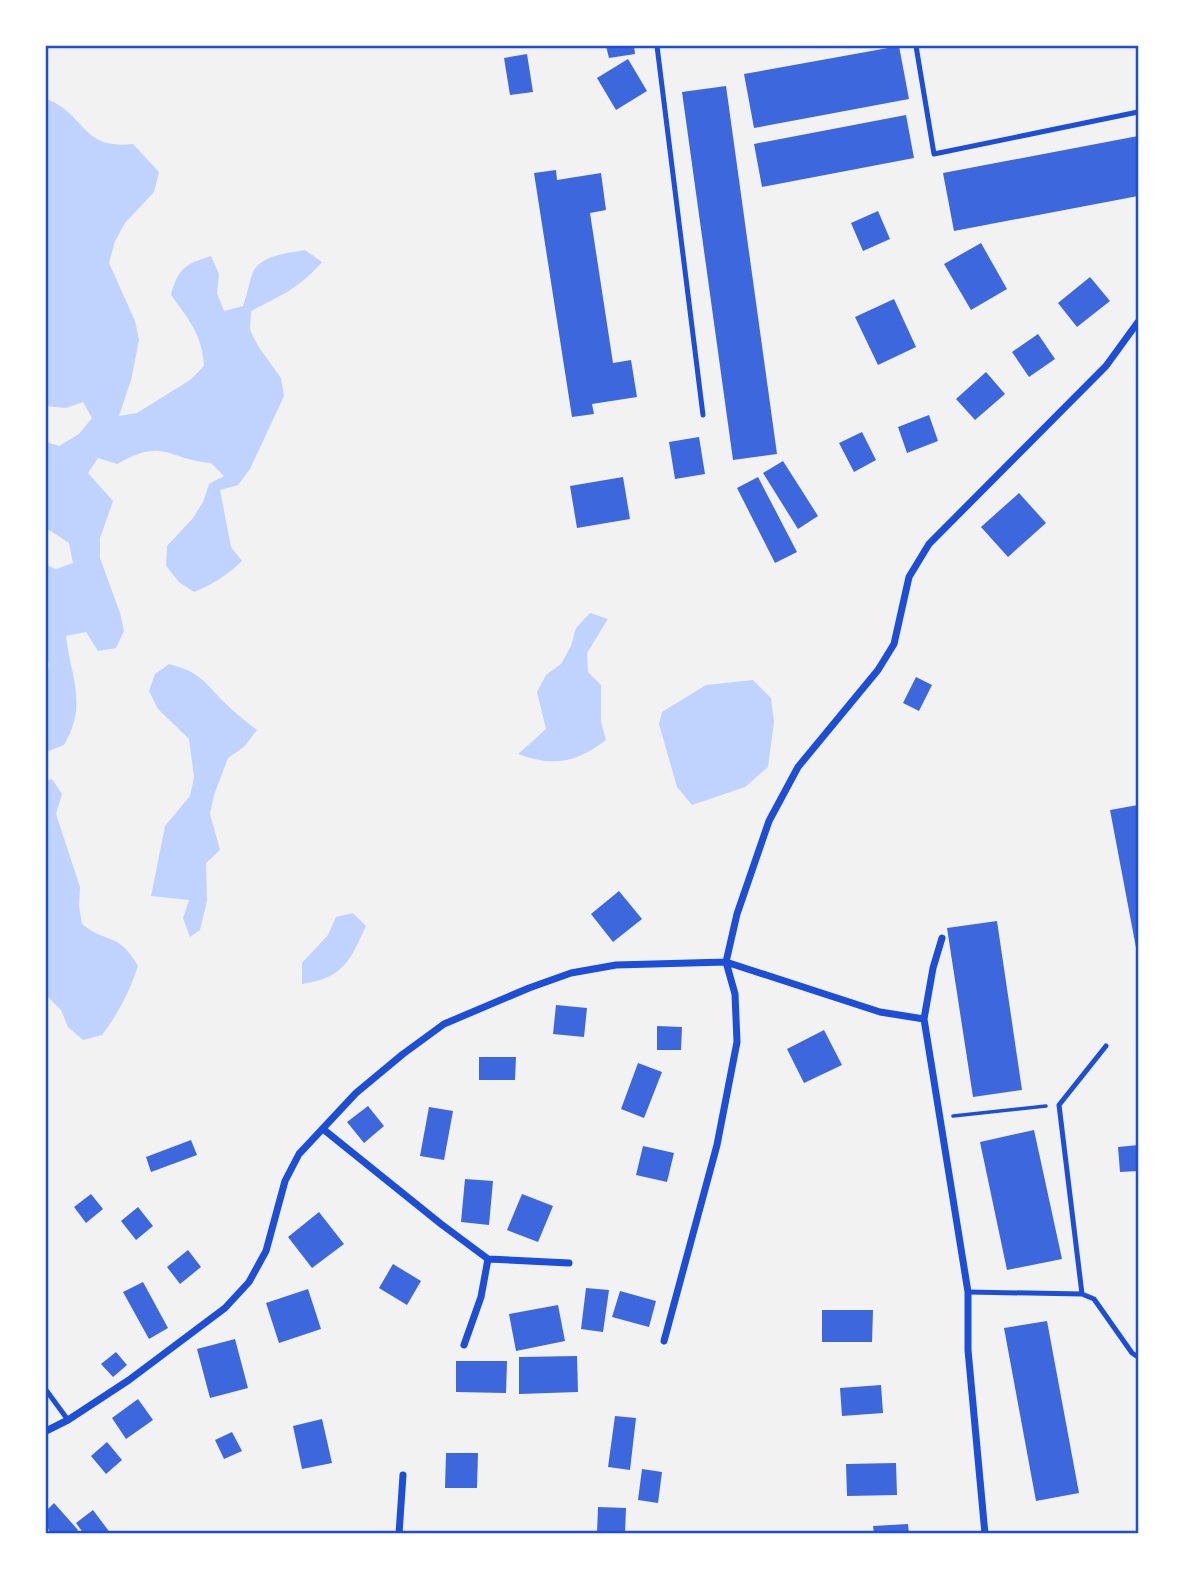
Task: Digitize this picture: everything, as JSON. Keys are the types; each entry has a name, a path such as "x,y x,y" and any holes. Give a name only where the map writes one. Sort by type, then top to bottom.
{"street":[{"path":"664,1341 717,1145 737,1042 735,994 726,962 737,914 769,821 798,768 877,670 894,644 909,577 929,544 1106,366 1139,323"},
{"path":"942,938 933,968 924,1019 968,1292 968,1350 985,1534"},
{"path":"46,1431 68,1420 181,1343 225,1308 249,1282 266,1251 285,1181 299,1154 356,1093 444,1024 571,973 616,965 726,962 880,1012 924,1019"},
{"path":"323,1129 488,1259 569,1263"},
{"path":"464,1345 481,1297 488,1259"},
{"path":"399,1534 403,1475"}],"lane":[{"path":"657,46 703,415"},
{"path":"916,46 934,154 1139,112"},
{"path":"1082,1294 1059,1105 1106,1046"},
{"path":"968,1292 1082,1294 1094,1300 1132,1353 1139,1357"},
{"path":"46,1390 68,1420"}],"path":[{"path":"939,1118 1059,1105"}],"water":[{"path":"46,99 59,105 103,142 133,144 159,172 154,192 125,223 115,241 109,263 135,321 139,340 131,380 119,416 137,413 190,380 204,366 197,336 171,295 180,273 189,265 211,256 219,274 217,293 224,311 243,306 253,272 269,258 305,250 322,262 297,285 251,311 250,330 281,378 284,396 250,469 238,485 220,490 231,547 242,561 225,575 194,592 179,582 166,566 167,546 193,518 203,502 209,484 224,476 211,463 156,451 133,456 117,464 98,458 88,473 113,501 100,538 100,558 124,631 116,648 98,651 86,632 66,636 76,691 75,717 64,745 46,752 46,687 49,664 46,653 46,565 56,569 73,563 69,543 46,528 46,442 59,446 79,434 92,418 83,402 66,408 46,406"},
{"path":"590,613 608,619 587,653 588,672 601,685 601,722 606,740 585,754 564,760 542,761 518,754 546,729 537,692 546,675 561,664 571,646 576,628"},
{"path":"169,664 196,675 257,730 244,747 228,758 214,795 210,814 220,850 206,863 207,901 200,930 190,937 183,918 189,900 151,896 165,826 190,796 194,777 189,739 158,709 149,691 155,674"},
{"path":"753,680 771,698 774,722 768,767 745,787 692,805 677,787 659,724 662,712 706,685"},
{"path":"52,779 62,794 56,814 80,887 82,924 118,943 138,966 123,1002 102,1035 83,1040 68,1027 61,1010 46,997 46,781"},
{"path":"353,913 366,926 350,958 327,977 302,984 302,963 328,935 336,917"}],"building":[{"path":"606,46 634,46 635,54 609,58"},
{"path":"899,46 909,99 754,128 744,74"},
{"path":"527,54 533,92 510,95 504,58"},
{"path":"628,59 647,91 616,110 597,78"},
{"path":"726,86 777,454 733,460 682,92"},
{"path":"906,115 914,158 762,187 754,144"},
{"path":"1138,136 1138,196 954,231 943,173"},
{"path":"556,170 557,180 601,173 606,210 590,213 613,363 631,360 637,397 592,404 594,414 572,417 534,173"},
{"path":"878,211 890,239 863,251 851,223"},
{"path":"981,243 1007,289 971,310 944,264"},
{"path":"1090,277 1110,301 1077,327 1058,303"},
{"path":"894,299 916,347 878,365 855,317"},
{"path":"1038,334 1055,359 1029,377 1012,352"},
{"path":"986,372 1005,394 975,420 956,399"},
{"path":"929,415 938,441 907,453 898,427"},
{"path":"862,432 876,460 854,472 839,443"},
{"path":"699,437 705,474 675,479 669,442"},
{"path":"783,461 818,516 798,529 763,473"},
{"path":"623,477 630,519 577,528 570,486"},
{"path":"758,477 797,552 775,563 737,488"},
{"path":"1019,493 1046,523 1008,557 981,527"},
{"path":"916,677 932,685 919,711 903,703"},
{"path":"1138,805 1138,953 1137,953 1110,810"},
{"path":"619,891 642,919 613,942 591,914"},
{"path":"997,921 1022,1090 973,1097 947,928"},
{"path":"556,1005 587,1008 584,1037 553,1034"},
{"path":"657,1026 682,1027 681,1050 657,1050"},
{"path":"824,1030 842,1065 804,1083 787,1049"},
{"path":"479,1057 516,1057 515,1080 479,1080"},
{"path":"638,1063 662,1072 644,1118 621,1109"},
{"path":"368,1106 384,1126 364,1143 347,1122"},
{"path":"429,1107 453,1111 444,1160 420,1156"},
{"path":"1034,1130 1062,1259 1007,1270 980,1142"},
{"path":"191,1140 197,1155 151,1172 146,1157"},
{"path":"1138,1145 1138,1171 1120,1172 1118,1147"},
{"path":"643,1146 674,1153 667,1182 636,1175"},
{"path":"465,1179 493,1181 489,1225 461,1222"},
{"path":"91,1194 103,1209 86,1223 74,1207"},
{"path":"522,1194 553,1206 538,1242 507,1230"},
{"path":"138,1207 153,1226 136,1240 121,1221"},
{"path":"319,1212 344,1244 312,1268 288,1237"},
{"path":"188,1250 201,1267 180,1284 167,1267"},
{"path":"393,1264 421,1281 407,1305 379,1288"},
{"path":"143,1282 168,1328 149,1339 123,1292"},
{"path":"586,1288 609,1290 603,1332 581,1329"},
{"path":"308,1289 321,1329 279,1343 266,1303"},
{"path":"620,1291 656,1301 649,1327 612,1317"},
{"path":"558,1305 565,1341 516,1351 509,1314"},
{"path":"822,1310 873,1310 872,1342 822,1342"},
{"path":"1047,1321 1079,1493 1036,1501 1004,1328"},
{"path":"235,1339 248,1388 210,1398 197,1349"},
{"path":"116,1352 127,1365 113,1377 101,1364"},
{"path":"577,1356 578,1392 519,1394 519,1357"},
{"path":"456,1361 507,1361 506,1393 456,1392"},
{"path":"881,1385 883,1413 842,1416 840,1388"},
{"path":"138,1399 153,1420 126,1439 112,1418"},
{"path":"615,1416 636,1418 630,1470 608,1467"},
{"path":"322,1419 332,1463 302,1469 293,1426"},
{"path":"232,1432 242,1451 224,1459 215,1440"},
{"path":"107,1442 122,1460 106,1474 91,1456"},
{"path":"446,1453 478,1453 477,1488 445,1488"},
{"path":"896,1463 897,1495 847,1496 846,1464"},
{"path":"642,1469 662,1472 658,1503 638,1500"},
{"path":"54,1503 78,1530 74,1534 52,1534 46,1526 46,1511"},
{"path":"598,1507 626,1508 625,1534 597,1534"},
{"path":"93,1510 111,1534 84,1534 76,1523"},
{"path":"908,1524 909,1534 874,1534 873,1526"}]}
